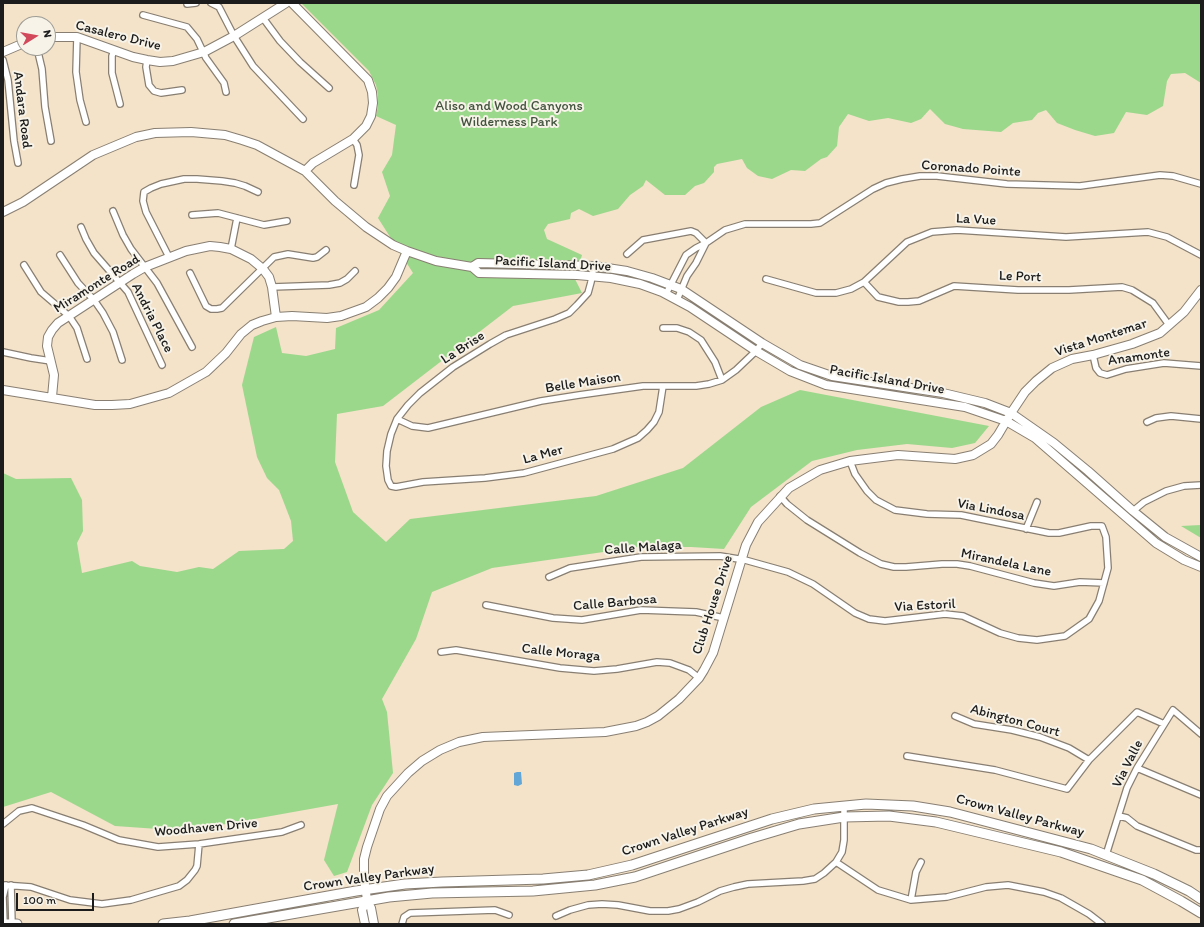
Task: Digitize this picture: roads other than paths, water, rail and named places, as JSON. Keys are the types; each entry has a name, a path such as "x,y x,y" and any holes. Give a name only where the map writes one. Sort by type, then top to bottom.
{"main road":[{"name":"Crown Valley Parkway","path":"164,924 190,921 366,890 419,883 543,879 588,875 632,865 772,819 814,809 866,804 913,806 950,812 1011,827 1106,855 1170,881 1201,899"},
{"name":"Crown Valley Parkway","path":"234,924 367,900 432,893 533,891 578,887 609,882 654,871 799,824 844,817 889,816 912,818 961,827 1060,852 1142,880 1180,900 1201,914"},
{"path":"1060,852 1063,849 1094,857 1106,855 1115,864 1140,874 1142,880"},
{"path":"3,924 17,924"}],"street":[{"path":"187,4 196,3"},
{"path":"211,3 219,7 234,36 253,66 303,119"},
{"name":"Casalero Drive","path":"56,37 77,37 147,60 160,62 174,61 204,52 234,36 286,3"},
{"path":"292,3 368,80 372,92 371,116 366,126 353,139 313,163 305,171"},
{"path":"143,15 187,27 197,39 224,83 226,92"},
{"path":"263,18 290,52 329,88"},
{"path":"77,37 76,72 80,100 86,122"},
{"path":"3,52 16,46"},
{"path":"114,50 112,56 112,73 120,104"},
{"path":"39,56 42,69 45,107 51,141"},
{"name":"Andara Road","path":"3,60 8,80 14,141 18,163"},
{"path":"147,60 146,67 149,85 154,91 161,93 182,90"},
{"name":"Pacific Island Drive","path":"3,212 22,202 93,155 136,137 155,133 191,132 208,133 242,140 257,145 305,171 366,227 393,245 407,251 440,262 472,267 479,273 611,278 640,284 678,300 756,351 790,371 826,385 965,407 1006,421 1035,438 1156,543 1184,560 1201,568"},
{"path":"353,139 357,145 359,155 354,185"},
{"name":"Coronado Pointe","path":"666,294 686,255 725,230 745,224 820,223 873,189 886,183 920,176 937,176 1007,184 1080,186 1144,176 1166,175 1201,184"},
{"path":"169,257 146,212 143,201 144,192 161,184 191,179 222,181 245,186 258,192"},
{"path":"113,211 123,235 158,283 192,347"},
{"path":"192,215 218,213 264,225 287,221"},
{"path":"231,249 237,218"},
{"name":"Andria Place","path":"82,227 86,239 94,253 128,292 162,365"},
{"name":"La Vue","path":"766,279 816,293 836,293 851,289 864,282 907,242 920,236 944,230 1066,237 1148,232 1167,237 1201,255"},
{"path":"627,254 643,240 690,231 696,233 706,243"},
{"name":"Coronado Pointe","path":"678,300 686,276 696,263 706,243"},
{"name":"Miramonte Road","path":"52,397 54,375 47,346 48,337 55,326 120,282 145,267 169,257 186,251 210,246 231,249 251,259 263,269 269,277 272,287 276,317"},
{"path":"190,273 206,306 211,309 217,309 222,308 274,257 282,254 288,254 313,258 318,257 326,250"},
{"path":"3,390 95,404 112,405 130,404 169,393 199,376 215,364 241,334 262,321 276,317 292,316 327,318 341,316 366,306 378,298 388,288 396,277 407,251"},
{"path":"60,255 78,283 94,300 108,322 122,360"},
{"name":"Pacific Island Drive","path":"472,267 478,263 594,266 627,271 652,278 681,289 762,343 800,365 832,376 950,394 986,402 1011,413 1059,447 1165,537 1201,556"},
{"path":"24,265 41,292 68,316 77,328 87,359"},
{"name":"La Brise","path":"391,486 388,480 386,466 387,451 391,434 397,420 408,404 453,367 477,351 506,335 555,319 568,312 577,305 588,292 594,266"},
{"path":"272,287 329,285 340,283 347,279 355,271"},
{"name":"Le Port","path":"864,282 878,297 899,302 920,301 954,286 1018,290 1069,290 1122,287 1132,290 1153,303 1169,325"},
{"name":"Vista Montemar","path":"1011,413 1030,386 1052,368 1072,359 1094,355 1145,340 1160,333 1184,312 1201,290"},
{"path":"663,328 677,328 689,332 701,340 715,362 722,380"},
{"name":"Belle Maison","path":"397,420 412,426 428,428 541,402 637,387 696,386 722,380 736,370 756,351 762,343"},
{"path":"3,352 51,361"},
{"name":"Anamonte","path":"1094,355 1096,368 1100,374 1107,375 1126,369 1164,363 1201,366"},
{"name":"La Mer","path":"391,486 396,488 424,482 516,474 613,449 638,438 654,422 659,412 663,386"},
{"name":"Club House Drive","path":"374,924 371,908 367,900 364,878 364,859 374,824 380,809 388,796 408,773 422,761 440,750 459,742 483,737 604,732 636,726 646,722 679,699 699,678 713,653 746,545 758,522 780,496 789,488 820,470 850,462 898,456 955,459 967,458 991,444 1011,413"},
{"path":"1147,422 1156,418 1171,416 1201,419"},
{"name":"Via Lindosa","path":"850,462 855,474 867,491 876,500 895,510 927,514 962,515 996,521 1049,534 1091,526 1102,526"},
{"path":"1116,509 1129,512 1133,511 1144,502 1166,491 1184,486 1201,485"},
{"name":"Mirandela Lane","path":"780,496 786,504 807,520 860,553 881,564 894,567 957,564 970,566 1034,584 1054,586 1080,582 1104,583"},
{"path":"1026,529 1037,502"},
{"path":"1133,511 1134,517 1140,528"},
{"name":"Via Estoril","path":"741,560 788,572 813,584 855,613 869,619 885,621 945,614 963,616 1000,633 1018,638 1037,640 1066,636 1088,619 1099,601 1108,568 1106,537 1102,526"},
{"name":"Calle Malaga","path":"549,577 570,568 641,557 720,556 741,560"},
{"name":"Calle Barbosa","path":"486,604 553,618 582,620 624,612 648,610 696,612 724,618"},
{"name":"Calle Moraga","path":"441,652 456,650 560,668 594,671 617,669 657,662 670,662 689,670 699,678"},
{"name":"Via Valle","path":"1106,855 1127,788 1137,768 1173,710 1201,733"},
{"path":"907,756 995,770 1066,789 1089,760 1136,712 1164,724"},
{"name":"Abington Court","path":"955,716 974,724 1012,730 1040,737 1069,748 1089,760"},
{"path":"1137,768 1201,794"},
{"path":"556,916 588,905 602,904 618,905 656,912 679,909 698,902 720,891 734,887 748,884 815,879 836,862 843,847 844,806"},
{"name":"Woodhaven Drive","path":"3,824 19,811 32,808 83,825 120,840 158,847 199,844 282,832 301,825"},
{"path":"1119,816 1127,818 1137,826 1196,850 1201,850"},
{"path":"7,885 31,887 70,900 102,904 132,900 179,886 187,880 196,866 199,844"},
{"path":"836,862 878,890 911,900 947,897 986,887 1008,886 1044,892 1061,898 1089,914 1102,924"},
{"path":"911,900 916,872 922,862"},
{"path":"3,924 4,897 7,885"},
{"path":"7,885 12,924"},
{"name":"Club House Drive","path":"365,924 362,910 367,900"},
{"path":"402,924 404,916 410,913 495,910 509,915"}],"water":[{"path":"521,772 522,784 518,786 514,785 514,773"}],"park label":[{"name":"Aliso and Wood Canyons Wilderness Park","path":"509,114"}]}
